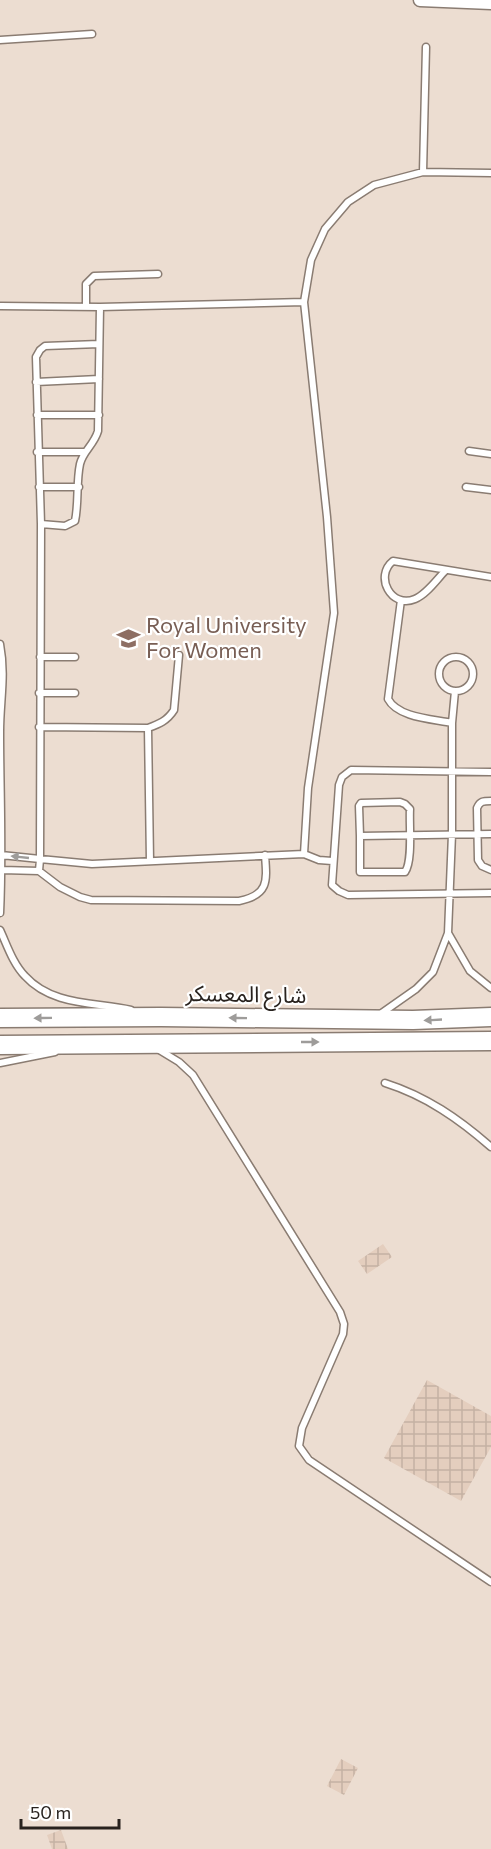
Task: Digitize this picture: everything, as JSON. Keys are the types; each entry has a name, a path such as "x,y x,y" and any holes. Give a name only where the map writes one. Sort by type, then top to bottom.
{"main road":[{"name":"شارع المعسكر","path":"0,1018 161,1017 371,1020 491,1017"},
{"name":"شارع المعسكر","path":"0,1045 491,1041"}],"street":[{"path":"420,0 491,3"}],"lane":[{"path":"0,40 92,34"},
{"path":"423,172 426,47"},
{"path":"304,854 308,788 334,607 327,517 304,302 311,260 325,229 348,202 374,185 423,172 491,173"},
{"path":"87,307 86,284 94,276 158,274"},
{"path":"0,306 100,307 304,302"},
{"path":"41,524 65,525 75,521 80,464 85,452 95,442 99,415 100,307"},
{"path":"39,871 41,524 37,452 36,357 45,346 99,344"},
{"path":"36,382 99,379"},
{"path":"37,415 99,415"},
{"path":"469,451 491,454"},
{"path":"37,452 85,452"},
{"path":"39,487 79,487"},
{"path":"466,487 491,490"},
{"path":"446,570 419,597 412,600 394,598 387,592 384,574 388,565 393,561 491,577"},
{"path":"401,600 388,699 392,706 407,713 453,723"},
{"path":"0,644 4,667 1,708 0,913"},
{"path":"39,727 148,728 162,723 174,711 179,655"},
{"path":"458,656 468,661 474,670 473,681 465,689 455,692 445,687 439,678 440,667 447,659 458,656"},
{"path":"40,657 75,657"},
{"path":"371,1020 416,989 433,972 448,933 455,692"},
{"path":"39,693 75,693"},
{"path":"148,728 150,861"},
{"path":"491,772 351,770 342,777 339,785 332,861 332,885 348,895 491,893"},
{"path":"491,801 483,801 477,808 478,860 482,866 491,870"},
{"path":"364,802 405,804 410,808 409,836 409,864 405,872 360,872 359,806 364,802"},
{"path":"360,836 491,834"},
{"path":"1,855 92,864 304,854 319,860 332,861"},
{"path":"1,874 39,871 60,887 91,900 239,901 253,898 261,891 266,878 266,855"},
{"path":"0,930 24,976 46,991 71,1001 112,1006 161,1017"},
{"path":"448,933 470,971 491,988"},
{"path":"0,1063 108,1044"},
{"path":"147,1044 179,1062 193,1075 340,1312 344,1324 343,1334 302,1428 299,1446 309,1460 491,1582"},
{"path":"385,1083 408,1090 438,1106 491,1147"}],"shaded area":[{"path":"383,1244 392,1257 367,1274 358,1261"},
{"path":"427,1380 491,1416 491,1447 461,1501 384,1458"},
{"path":"341,1759 358,1768 344,1795 327,1786"},
{"path":"61,1830 68,1849 52,1849 47,1835"}],"place":[{"name":"Royal University For Women","path":"128,638"}]}
